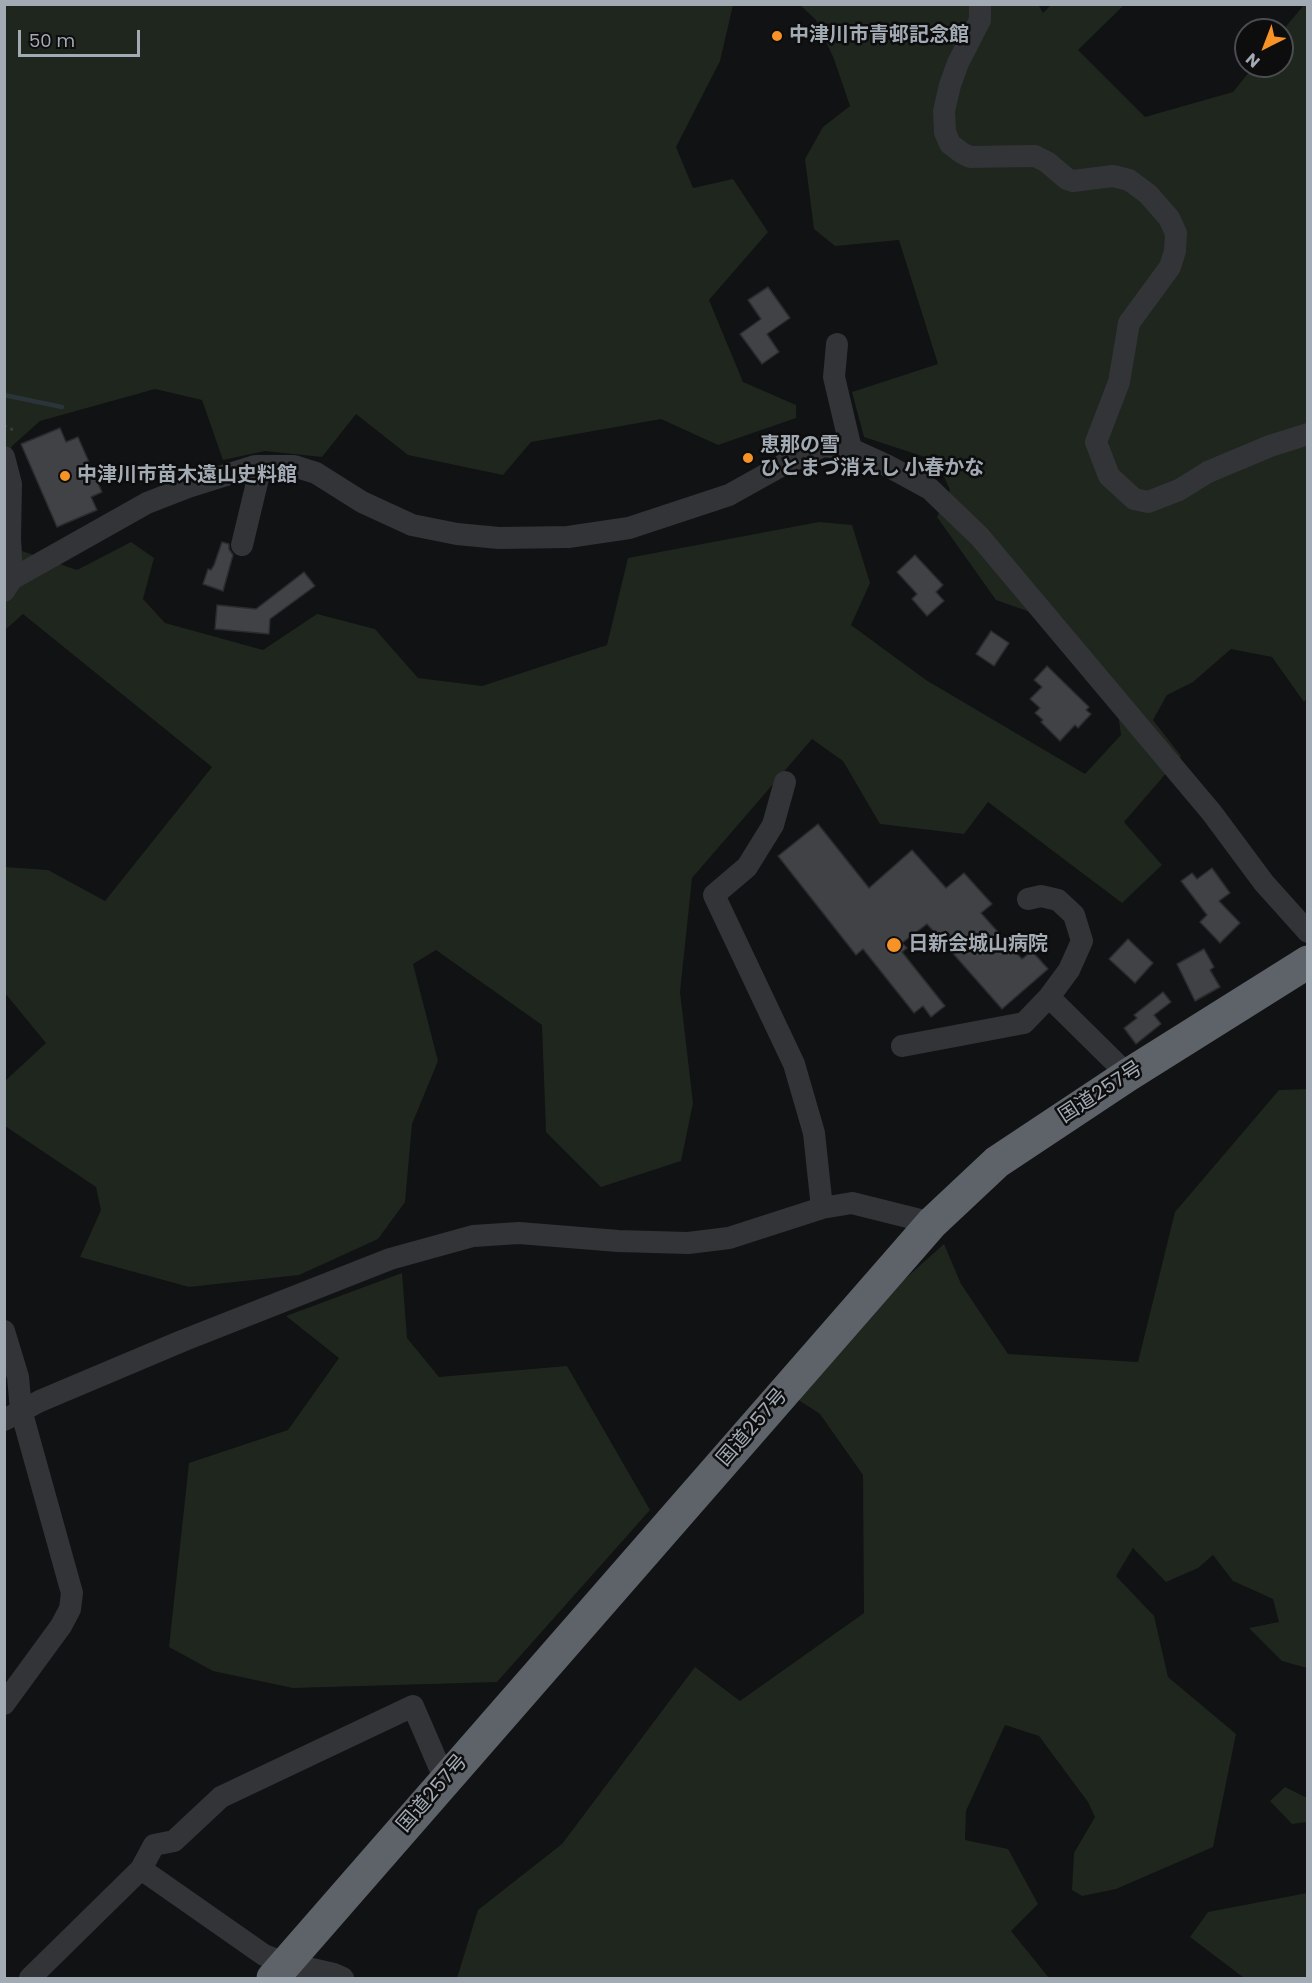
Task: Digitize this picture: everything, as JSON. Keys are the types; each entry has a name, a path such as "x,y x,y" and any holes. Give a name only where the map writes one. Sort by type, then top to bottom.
{"highway":[{"name":"国道257号","path":"279,1971 932,1223 997,1162 1128,1075 1308,962"}],"street":[{"path":"980,4 980,20 958,63 944,111 945,132 950,144 970,157 1035,156 1073,181 1113,176 1129,180 1148,194 1169,218 1176,233 1175,251 1170,267 1129,323 1119,382 1096,442 1109,476 1134,499 1148,502 1171,494 1208,472 1308,434"},
{"path":"837,344 834,376 851,448"},
{"path":"8,585 147,503 188,487 255,466 294,466 316,473 362,502 412,525 457,534 489,537 568,537 629,528 729,495 781,466 823,447 851,448 930,489 980,537 1212,813 1264,883 1308,932"},
{"path":"4,457 11,484 8,585"},
{"path":"242,544 261,466"},
{"path":"785,782 773,825 747,867 714,895 794,1064 814,1133 822,1209"},
{"path":"902,1046 1024,1023 1048,998 1069,970 1082,941 1074,915 1058,900 1041,896 1028,899"},
{"path":"1048,998 1128,1075"},
{"path":"13,1415 182,1341 390,1259 473,1236 519,1233 688,1243 729,1238 822,1209 852,1203 932,1223"},
{"path":"4,1331 18,1377 13,1415 72,1593 70,1609 61,1626 4,1704"},
{"path":"30,1978 141,1869 154,1845 174,1841 221,1797 413,1706 445,1780"},
{"path":"141,1869 264,1955 279,1971 334,1974 343,1978"}],"path":[{"path":"4,425 17,431"}],"shaded area":[{"path":"1038,4 1043,13 1051,5 1124,5 1078,50 1145,117 1233,92 1244,78 1294,78 1293,18 1304,5 1307,5 1307,698 1304,702 1272,657 1231,649 1193,682 1167,695 1153,720 1181,756 1124,822 1162,865 1122,903 988,802 964,834 880,824 843,761 812,739 692,878 680,992 693,1103 681,1161 601,1187 546,1132 542,1025 436,950 413,964 438,1061 412,1124 405,1202 378,1239 299,1275 189,1287 80,1257 101,1210 96,1187 5,1126 5,1081 46,1043 5,993 4,867 48,870 105,901 212,767 23,614 5,630 5,5 733,5 720,61 676,147 693,188 733,179 768,232 709,300 743,382 796,405 796,418 718,445 661,419 531,442 503,475 408,455 356,414 322,457 265,451 223,460 202,400 155,389 40,421 11,447 22,551 77,570 131,542 154,558 143,599 165,623 263,650 317,614 375,629 418,678 482,686 607,645 628,558 819,522 852,525 870,583 851,625 926,680 1085,774 1121,735 1114,684 1064,624 996,600 937,517 950,490 937,461 864,437 852,392 938,364 899,240 835,246 814,229 805,159 823,127 850,106 834,59 816,20 800,5"},
{"path":"1307,1089 1307,1668 1282,1661 1249,1628 1279,1622 1273,1599 1233,1581 1213,1555 1198,1568 1166,1582 1133,1548 1116,1576 1154,1616 1168,1677 1236,1734 1213,1847 1116,1889 1082,1896 1072,1890 1074,1853 1095,1817 1088,1802 1039,1736 1005,1725 966,1811 965,1840 1008,1849 1038,1904 1011,1931 1049,1978 457,1978 478,1910 562,1844 695,1667 740,1701 864,1613 863,1475 820,1414 794,1397 869,1311 944,1244 961,1284 1008,1354 1138,1362 1175,1212 1279,1090"},
{"path":"402,1273 407,1338 439,1377 567,1366 650,1510 497,1682 293,1688 213,1671 169,1647 189,1463 288,1430 339,1358 286,1316"},
{"path":"1285,1787 1307,1798 1307,1822 1292,1824 1270,1801"},
{"path":"1307,1893 1307,1978 1244,1978 1190,1937 1208,1912"}],"building":[{"path":"768,287 790,318 767,334 779,352 762,364 740,334 761,319 748,300"},
{"path":"60,428 66,442 78,437 102,492 91,497 97,510 57,527 21,444"},
{"path":"222,542 229,544 233,555 223,591 203,584 208,569 211,570 214,565"},
{"path":"915,555 943,585 936,592 944,601 927,616 912,599 917,594 897,572"},
{"path":"304,572 315,586 270,619 269,634 215,629 217,605 256,609"},
{"path":"991,631 1009,643 994,666 976,654"},
{"path":"1047,666 1089,707 1086,710 1091,714 1078,728 1075,725 1060,741 1041,722 1043,720 1035,713 1040,708 1030,699 1042,687 1034,680"},
{"path":"818,824 869,888 912,850 946,888 964,873 992,904 981,913 1022,959 1032,951 1048,969 1002,1009 927,924 902,943 907,948 902,952 945,1006 931,1017 923,1006 914,1013 863,949 856,955 778,856"},
{"path":"1212,868 1230,893 1219,901 1240,923 1220,943 1200,922 1207,915 1181,881 1192,873 1197,879"},
{"path":"1128,939 1153,963 1135,983 1109,959"},
{"path":"1204,949 1214,967 1210,970 1220,987 1195,1001 1177,964"},
{"path":"1163,992 1171,1002 1154,1015 1161,1024 1136,1044 1124,1028 1137,1018 1134,1015"}],"waterway":[{"path":"4,395 62,407"}],"place":[{"name":"中津川市青邨記念館","path":"777,36"},
{"name":"恵那の雪 ひとまづ消えし 小春かな","path":"748,458"},
{"name":"中津川市苗木遠山史料館","path":"65,476"},
{"name":"日新会城山病院","path":"894,945"}]}
